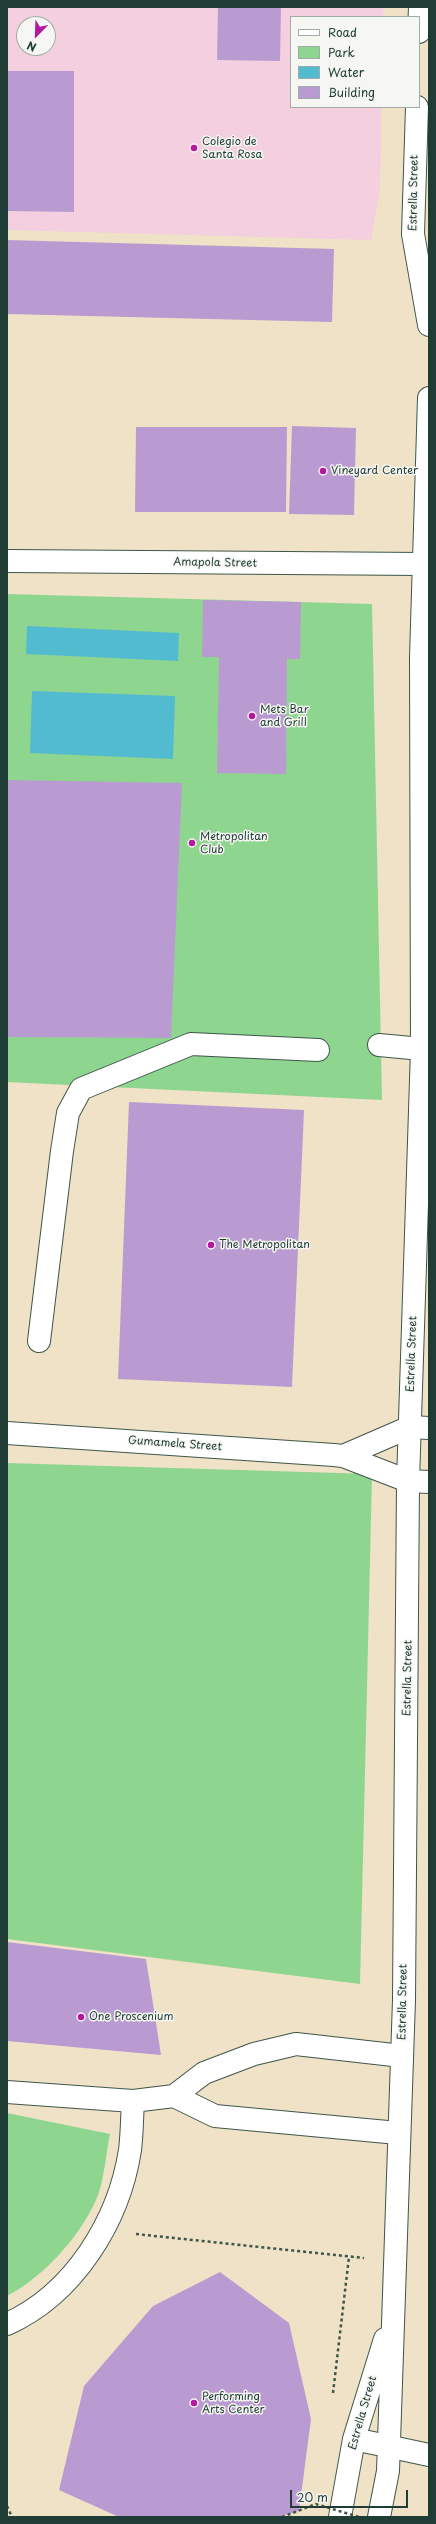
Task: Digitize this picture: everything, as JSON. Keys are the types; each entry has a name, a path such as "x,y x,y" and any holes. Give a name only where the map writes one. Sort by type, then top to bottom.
{"main road":[{"name":"Estrella Street","path":"417,108 413,234 429,326"},
{"name":"Estrella Street","path":"379,2517 388,2471 389,2446 396,2262 398,2133 402,2056 419,1481 425,704 423,564 429,398"},
{"name":"Amapola Street","path":"7,560 423,564"},
{"path":"39,1341 64,1136 68,1113 81,1089 190,1044 318,1050"},
{"path":"379,1045 422,1049"},
{"name":"Gumamela Street","path":"343,1456 420,1428"},
{"name":"Gumamela Street","path":"7,1433 343,1456 419,1481"},
{"path":"7,2092 133,2101 174,2096 210,2070 254,2054 296,2044 402,2056"},
{"path":"174,2096 215,2116 398,2133"},
{"path":"7,2324 28,2314 71,2277 104,2231 122,2187 130,2150 133,2101"},
{"name":"Estrella Street","path":"340,2517 354,2439 394,2311"},
{"path":"354,2439 429,2454"}],"path":[{"path":"104,2231 396,2262"},
{"path":"336,2366 349,2257"},
{"path":"282,2517 316,2504 359,2517"},
{"path":"7,2506 12,2517"}],"shaded area":[{"name":"Colegio de Santa Rosa","path":"7,7 384,7 383,16 290,16 290,108 381,108 380,188 371,240 7,230"}],"green space":[{"name":"Metropolitan Club","path":"7,594 372,604 382,1100 7,1082"},
{"path":"7,1463 372,1474 360,1984 7,1939"},
{"path":"7,2113 110,2134 99,2193 89,2214 70,2242 59,2255 33,2279 7,2296"}],"water":[{"path":"27,626 179,633 178,661 26,654"},
{"path":"32,691 175,696 173,759 30,753"}],"building":[{"path":"218,7 281,7 280,61 217,60"},
{"path":"7,71 74,71 74,212 7,211"},
{"path":"7,240 334,249 332,322 7,314"},
{"name":"Vineyard Center","path":"292,426 356,428 354,515 289,514"},
{"path":"136,427 287,427 286,512 135,512"},
{"name":"Mets Bar and Grill","path":"203,600 301,602 300,659 287,659 286,774 217,773 219,657 202,657"},
{"path":"7,780 182,783 171,1038 7,1037"},
{"name":"The Metropolitan","path":"129,1102 304,1110 292,1387 118,1379"},
{"name":"One Proscenium","path":"7,1942 146,1959 161,2055 7,2041"},
{"name":"Performing Arts Center","path":"220,2272 289,2323 311,2419 299,2511 278,2517 119,2517 59,2490 84,2386 153,2306"}],"place":[{"name":"Colegio de Santa Rosa","path":"194,148"},
{"name":"Vineyard Center","path":"323,471"},
{"name":"Mets Bar and Grill","path":"252,716"},
{"name":"Metropolitan Club","path":"192,843"},
{"name":"The Metropolitan","path":"211,1245"},
{"name":"One Proscenium","path":"81,2017"},
{"name":"Performing Arts Center","path":"194,2403"}]}
